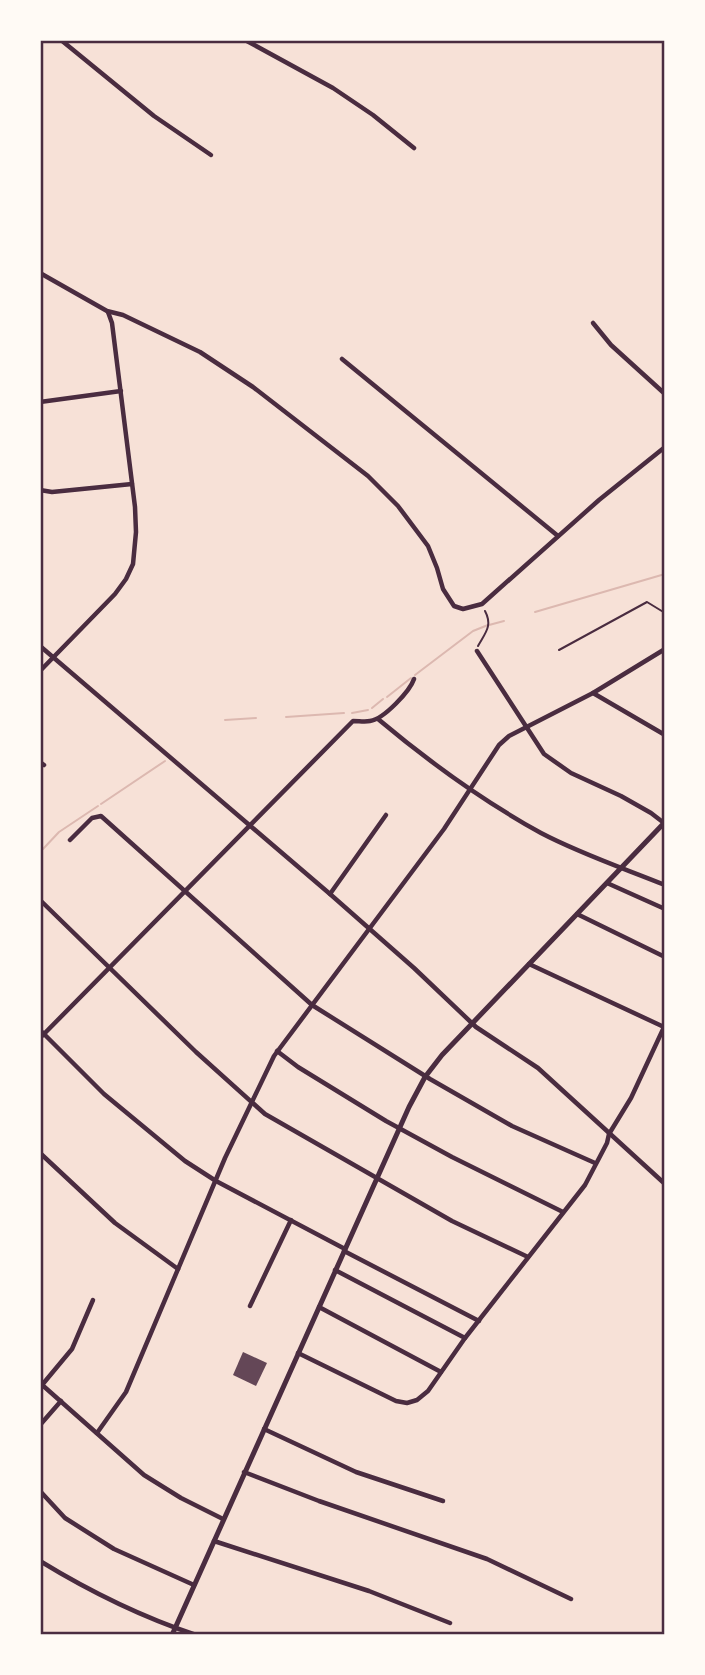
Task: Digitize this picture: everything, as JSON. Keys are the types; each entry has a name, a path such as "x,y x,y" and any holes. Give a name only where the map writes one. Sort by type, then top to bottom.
{"street":[{"path":"61,40 154,116 211,155"},
{"path":"245,40 334,88 414,148"},
{"path":"40,273 107,311 148,326 219,362 368,476 418,530 438,568 447,598 454,606 463,609 482,604 558,536 665,447"},
{"path":"40,671 115,594 127,579 133,564 136,532 132,484 112,323 107,311"},
{"path":"593,323 611,345 665,394"},
{"path":"342,359 558,536"},
{"path":"40,402 121,391"},
{"path":"40,490 51,492 132,484"},
{"path":"40,646 370,928 472,1023 538,1068 665,1184"},
{"path":"97,1433 126,1392 216,1181 277,1051 444,829 499,745 665,649"},
{"path":"173,1632 376,1178 425,1077 472,1023 664,823 651,813 554,762 544,754 477,651"},
{"path":"414,679 411,688 378,719 353,721 42,1034 145,1130 216,1181 479,1321"},
{"path":"593,693 665,736"},
{"path":"378,719 471,789 541,833 620,869 665,885"},
{"path":"330,894 386,815"},
{"path":"71,840 92,818 101,816 312,1005 425,1077 512,1126 595,1163"},
{"path":"607,883 665,909"},
{"path":"40,900 196,1052 265,1114 452,1221 528,1257"},
{"path":"577,914 665,957"},
{"path":"298,1353 397,1401 417,1401 428,1391 585,1185 609,1134 631,1098 664,1026 529,964"},
{"path":"277,1051 333,1089 452,1157 563,1212"},
{"path":"40,1153 115,1223 178,1269"},
{"path":"250,1306 291,1220"},
{"path":"335,1270 466,1338"},
{"path":"93,1300 72,1349 41,1384 144,1475 223,1519"},
{"path":"318,1307 441,1371"},
{"path":"40,1425 61,1401"},
{"path":"264,1429 356,1472 443,1501"},
{"path":"244,1472 487,1559 571,1599"},
{"path":"40,1491 65,1518 114,1549 194,1585"},
{"path":"214,1541 369,1591 450,1623"},
{"path":"40,1561 173,1632 197,1635"}],"lane":[{"path":"559,650 647,602 665,613"}],"path":[{"path":"477,651 478,644 488,629 487,615 482,604"}],"building":[{"path":"243,1352 267,1363 256,1386 233,1375"}],"waterway":[{"path":"535,612 665,574"},
{"path":"489,625 504,621"},
{"path":"415,675 473,631 488,625"},
{"path":"387,697 411,678"},
{"path":"372,708 383,699"},
{"path":"352,713 368,710"},
{"path":"286,717 344,713"},
{"path":"225,720 256,718"},
{"path":"101,804 165,761"},
{"path":"43,849 59,832 98,806"}]}
